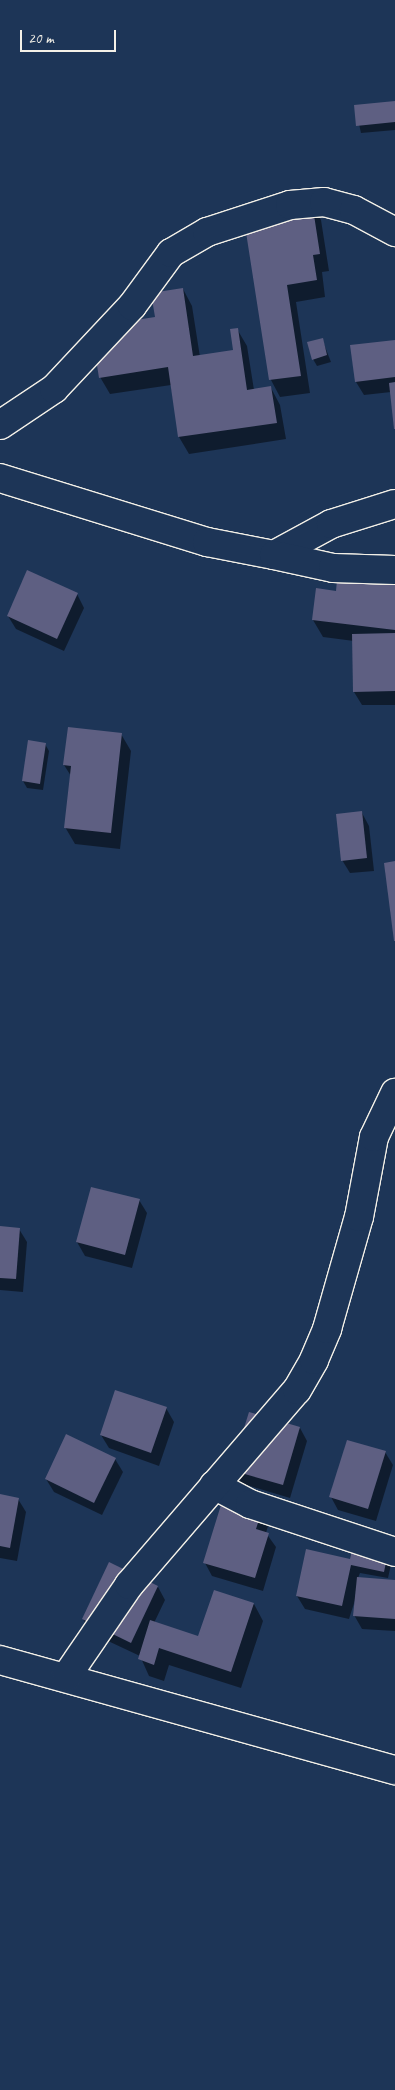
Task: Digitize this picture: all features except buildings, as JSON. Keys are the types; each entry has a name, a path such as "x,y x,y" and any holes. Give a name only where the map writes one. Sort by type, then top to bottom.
{"street":[{"path":"0,425 54,389 132,306 171,253 207,232 290,205 324,202 354,210 395,232"},
{"path":"0,478 207,542 333,568 395,570"},
{"path":"274,555 331,524 395,504"},
{"path":"66,1678 129,1585 297,1390 314,1360 327,1330 359,1217 374,1137 395,1093"},
{"path":"214,1486 250,1504 395,1552"},
{"path":"0,1660 395,1770"}]}
